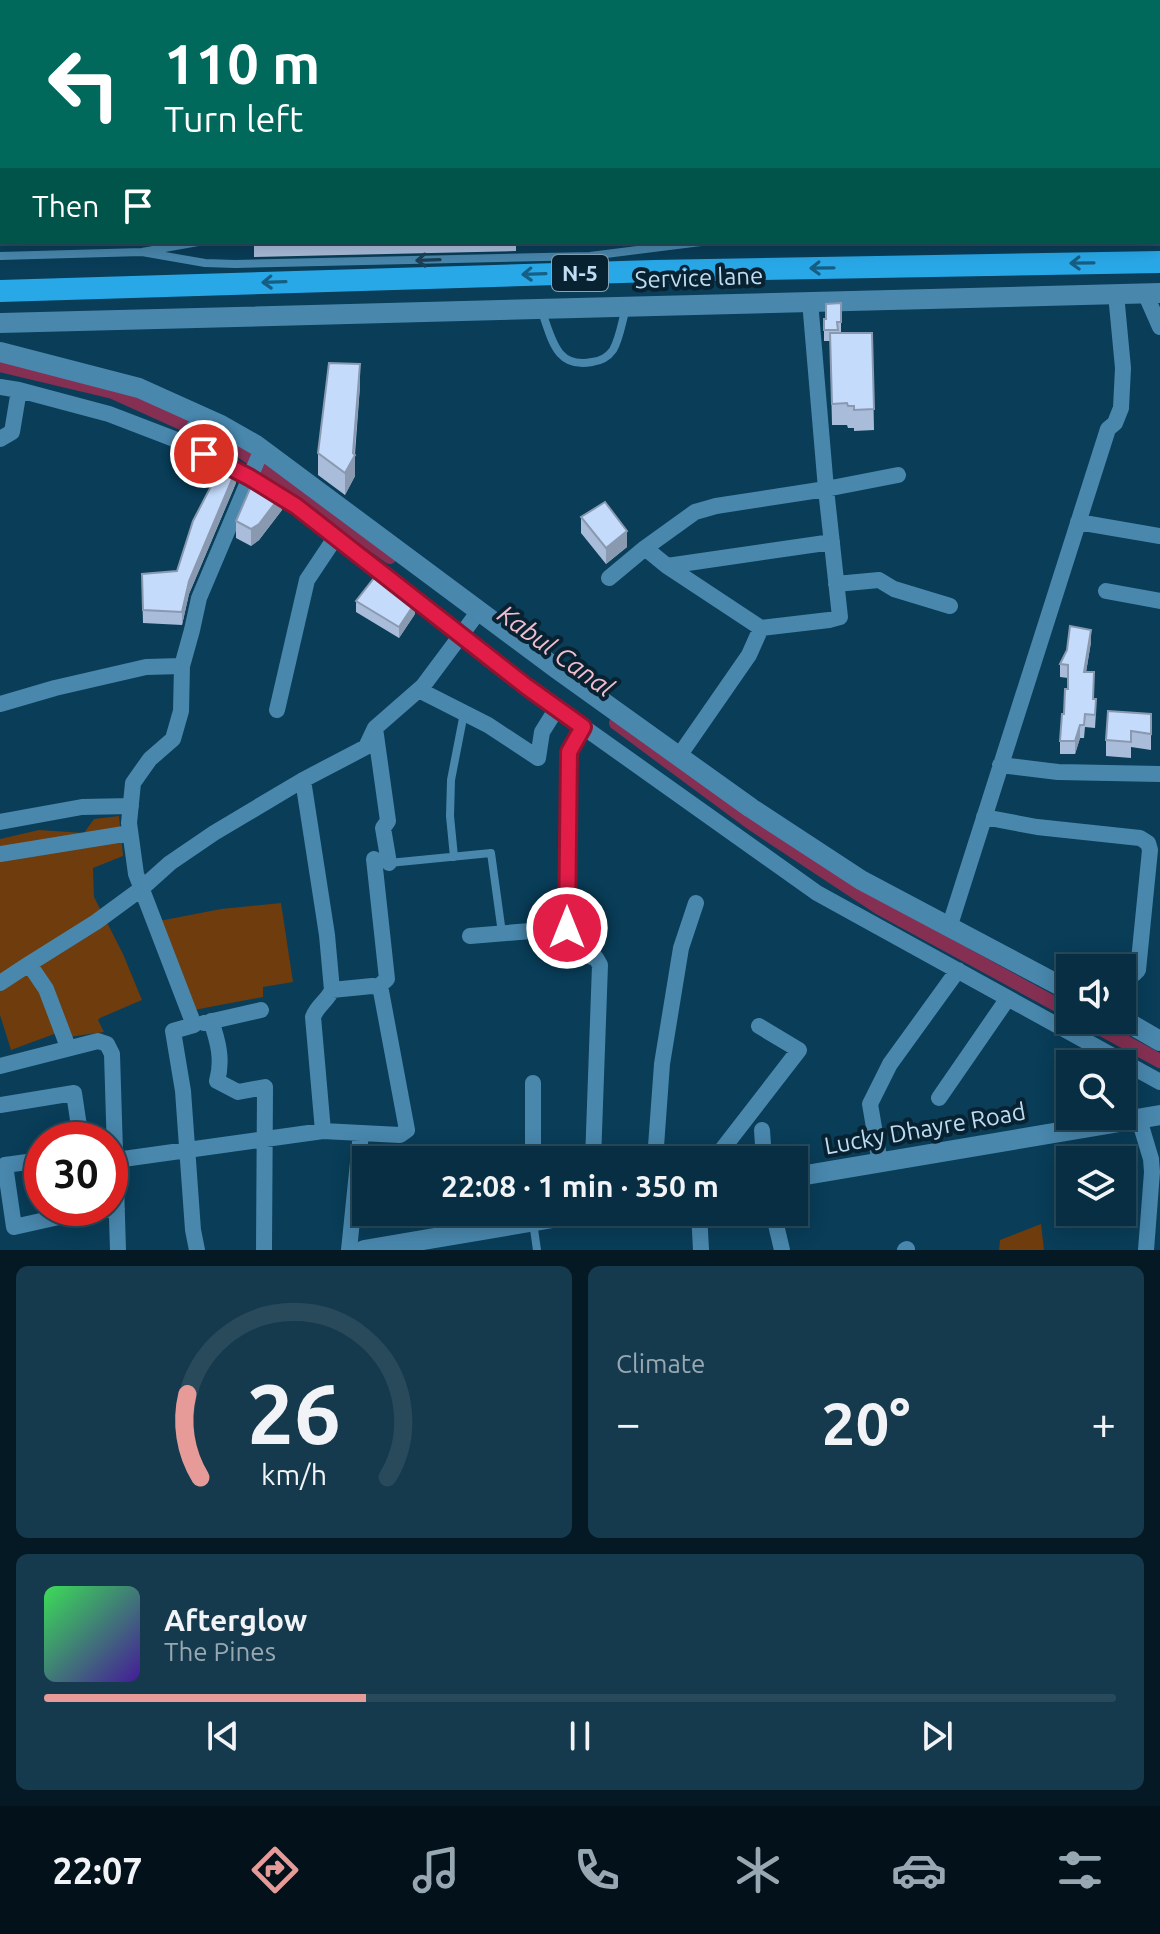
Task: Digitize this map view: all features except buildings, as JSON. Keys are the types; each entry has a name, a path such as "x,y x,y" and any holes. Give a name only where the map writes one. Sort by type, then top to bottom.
{"highway":[{"name":"N-5","path":"0,291 654,271 1160,262"}],"main road":[{"path":"633,306 654,271"},
{"name":"Service lane","path":"0,323 1153,293"},
{"path":"0,352 139,388 261,451 751,808 861,880 1056,984"},
{"path":"1136,1027 1160,1041"},
{"name":"Lucky Dhayre Road","path":"808,1175 1160,1115"},
{"path":"364,1250 487,1226"}],"street":[{"path":"1153,293 1160,327"},
{"path":"949,928 1108,429 1115,423 1121,408 1123,368 1116,294"},
{"path":"645,548 761,628 840,617 810,301"},
{"path":"0,387 109,414 183,440 250,475 296,506 557,708 817,893 1160,1082"},
{"path":"0,439 12,432 19,390"},
{"path":"183,440 201,420"},
{"path":"261,451 199,598 182,666 181,711 173,739 150,759 133,783 129,823 141,889 203,1023 219,1043 217,1081 238,1092 265,1087 264,1250"},
{"path":"609,578 695,512 898,475"},
{"path":"1078,522 1160,536"},
{"path":"277,710 307,580 335,538"},
{"path":"667,566 832,542"},
{"path":"836,584 879,580 894,589 950,606"},
{"path":"1106,591 1160,601"},
{"path":"0,983 96,922 170,863 214,833 366,747 375,728 419,690 479,612"},
{"path":"679,756 749,655 761,628"},
{"path":"0,704 146,667 182,666"},
{"path":"419,690 488,725 538,758 542,732 557,708"},
{"path":"583,727 569,752 567,940 573,952 596,958 600,965 594,1146"},
{"path":"332,990 378,987 387,979 379,862 383,828 388,821 375,728"},
{"path":"1000,765 1058,772 1160,774"},
{"path":"303,780 327,935 332,990 329,997 316,1008 313,1017 323,1131"},
{"path":"0,822 82,807 131,806"},
{"path":"984,817 1037,827 1140,838 1148,843 1150,850 1136,972"},
{"path":"0,854 130,833"},
{"path":"656,1146 662,1064 681,948 696,903"},
{"path":"470,936 567,928"},
{"path":"29,964 46,989 68,1047"},
{"path":"880,1163 870,1104 890,1064 958,970"},
{"path":"128,1158 323,1131 400,1135 407,1130 378,987"},
{"path":"939,1098 1008,998"},
{"path":"197,1250 183,1091 173,1031 261,1010"},
{"path":"725,1146 799,1050 759,1026"},
{"path":"0,1066 68,1047 98,1041 107,1044 112,1054 115,1122"},
{"path":"533,1083 533,1146"},
{"path":"0,1105 74,1093 78,1122"},
{"path":"1139,1119 1152,1172 1146,1250"},
{"path":"762,1130 763,1146"},
{"path":"349,1250 361,1133"},
{"path":"24,1162 5,1165 14,1227 24,1225"},
{"path":"117,1226 118,1250"},
{"path":"700,1226 701,1250"},
{"path":"776,1226 782,1250"}],"lane":[{"path":"0,256 142,252 187,244"},
{"path":"142,252 205,263 250,264 590,256 685,244"},
{"path":"540,308 560,356 585,363 606,358 633,306"},
{"path":"454,857 450,816 451,780 464,713"},
{"path":"379,862 491,853 502,933"},
{"path":"534,1226 537,1250"}],"shaded area":[{"path":"119,816 123,856 93,868 94,897 142,1000 100,1018 98,1020 104,1032 69,1037 57,1033 11,1050 0,1015 0,839 39,830 84,833 94,819"},
{"path":"281,903 293,982 263,987 263,997 194,1010 159,921 221,909"},
{"path":"1041,1224 1044,1250 999,1250 1000,1240"}],"waterway":[{"name":"Kabul Canal","path":"0,365 113,392 237,448 390,557"},
{"name":"Kabul Canal","path":"616,723 751,823 878,907 1056,1004"},
{"name":"Kabul Canal","path":"1111,1034 1160,1061"}],"route":[{"path":"204,454 296,506 527,687 583,727 569,752 567,928"}]}
